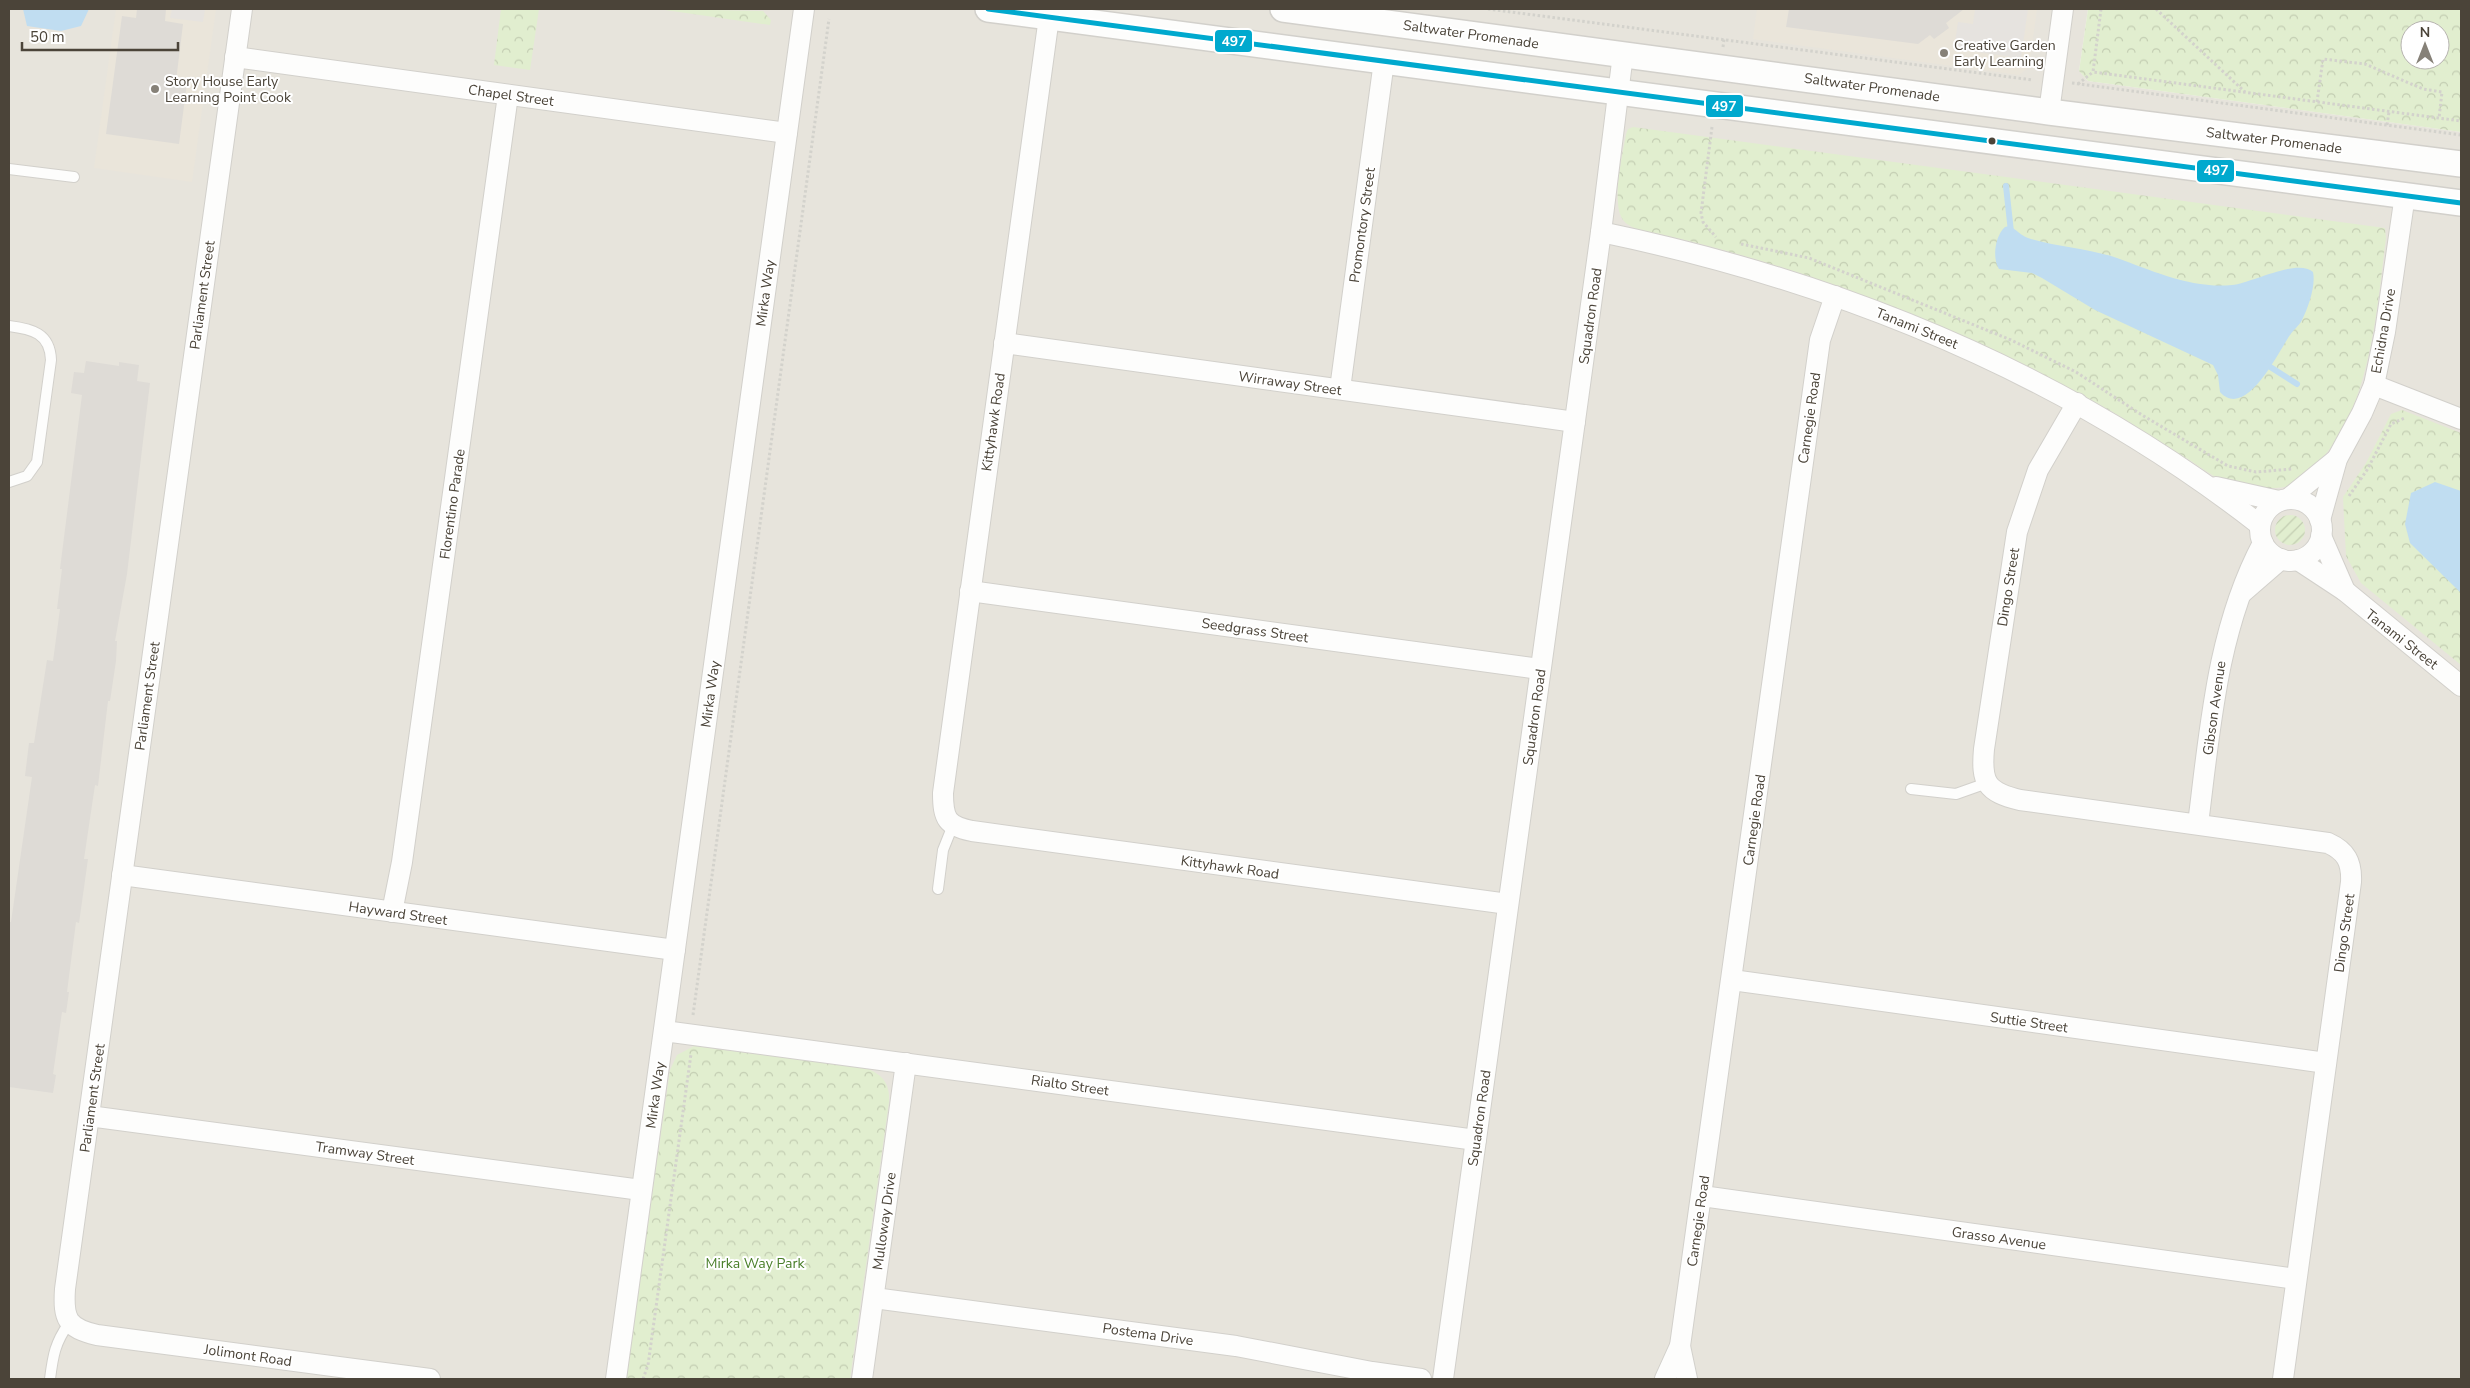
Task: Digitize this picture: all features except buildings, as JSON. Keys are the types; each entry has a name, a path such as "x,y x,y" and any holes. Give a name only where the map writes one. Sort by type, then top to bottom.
{"street":[{"name":"Parliament Street","path":"69,1322 64,1309 65,1289 242,9"},
{"name":"Mirka Way","path":"616,1379 804,9"},
{"path":"988,9 2461,203"},
{"name":"Saltwater Promenade","path":"1283,9 1309,10 2049,112 2461,164"},
{"path":"2017,144 2038,131 2048,118 2064,9"},
{"name":"Kittyhawk Road","path":"1049,16 943,793 945,816 952,825 972,831 1508,904"},
{"name":"Squadron Road","path":"1443,1379 1601,232 1623,54"},
{"name":"Chapel Street","path":"235,58 787,133"},
{"name":"Promontory Street","path":"1340,390 1384,61"},
{"name":"Florentino Parade","path":"392,912 402,862 508,95"},
{"name":"Echidna Drive","path":"2283,500 2318,486 2337,459 2362,413 2374,385 2385,332 2405,195"},
{"name":"Tanami Street","path":"1601,232 1738,264 1921,328 1974,352 2077,403 2148,444 2206,484 2261,534"},
{"name":"Carnegie Road","path":"1665,1379 1680,1346 1820,340 1834,296"},
{"name":"Wirraway Street","path":"1004,343 1575,422"},
{"path":"2374,385 2461,419"},
{"name":"Dingo Street","path":"2077,403 2038,470 2017,532 1984,749 1982,767 1987,783 1998,794 2020,800 2328,843 2343,852 2348,858 2350,865 2350,882 2283,1379"},
{"name":"Tanami Street","path":"2206,484 2283,500"},
{"path":"2318,486 2321,528 2313,551 2289,559 2267,550 2261,534 2264,515 2270,507 2283,500 2307,504 2315,510 2321,528"},
{"name":"Tanami Street","path":"2321,528 2345,591"},
{"name":"Gibson Avenue","path":"2198,824 2221,657 2229,624 2242,594 2246,575 2261,534"},
{"name":"Tanami Street","path":"2289,559 2345,591 2461,686"},
{"name":"Gibson Avenue","path":"2242,594 2289,559"},
{"name":"Seedgrass Street","path":"970,591 1540,669"},
{"name":"Hayward Street","path":"122,875 675,950"},
{"name":"Suttie Street","path":"1732,980 2326,1063"},
{"name":"Rialto Street","path":"664,1031 1476,1140"},
{"name":"Mulloway Drive","path":"862,1379 906,1063"},
{"name":"Tramway Street","path":"89,1116 641,1190"},
{"name":"Grasso Avenue","path":"1702,1196 2296,1279"},
{"name":"Postema Drive","path":"874,1298 1236,1346 1372,1372 1421,1379"},
{"name":"Jolimont Road","path":"69,1322 82,1332 97,1335 430,1379"},
{"name":"Carnegie Road","path":"1680,1346 1687,1379"}],"lane":[{"path":"9,169 74,177"},
{"path":"9,326 31,329 43,336 48,342 51,360 37,462 27,476 9,482"},
{"path":"1911,789 1956,794 1987,783"},
{"path":"938,889 943,850 952,825"},
{"path":"50,1379 58,1338 69,1322"}],"path":[{"path":"1488,9 2461,135"},
{"path":"2078,84 2093,72 2101,9"},
{"path":"2156,9 2247,93"},
{"path":"643,1379 648,1365 692,1035 693,1010 829,19"},
{"path":"1720,67 1724,39"},
{"path":"2317,102 2323,59 2364,64 2423,89 2442,92 2439,118"},
{"path":"2093,72 2461,122"},
{"path":"1715,106 1701,213 1703,222 1708,230 1721,240"},
{"path":"2387,125 2389,112"},
{"path":"1739,244 1809,258 2011,340 2092,381 2142,416 2228,466 2256,472 2295,469 2302,472 2342,506 2367,470 2391,424 2408,417"}],"shaded area":[{"path":"9,9 2088,9 2079,71 2088,81 2461,132 2461,1379 9,1379"},
{"name":"Story House Early Learning Point Cook","path":"116,9 216,9 192,182 94,168"},
{"path":"172,9 205,9 203,22 170,18"},
{"name":"Creative Garden Early Learning","path":"1757,9 2037,9 2029,67 2019,75 1753,39"},
{"path":"1975,9 2028,9 2021,58 1954,49 1958,22 1973,24"}],"green space":[{"path":"501,9 539,9 530,70 494,65"},
{"path":"658,9 763,11 771,20 770,25"},
{"path":"2088,9 2461,9 2461,132 2088,81 2079,71"},
{"path":"1633,127 2385,228 2386,238 2373,333 2366,367 2356,399 2343,428 2326,454 2292,484 2282,487 2265,488 2238,485 2224,481 2111,411 1998,352 1940,326 1822,280 1761,261 1637,229 1628,225 1620,214 1618,192 1620,166 1626,134 1628,129"},
{"path":"2402,410 2461,433 2461,665 2361,583 2346,556 2343,497 2366,463 2391,414"},
{"path":"2290,515 2301,519 2305,530 2301,541 2290,545 2279,541 2275,530 2279,519"},
{"name":"Mirka Way Park","path":"694,1046 865,1068 876,1073 887,1085 889,1102 850,1379 626,1379 670,1070 677,1055"}],"water":[{"path":"23,9 89,9 81,26 61,31 27,26"},
{"path":"2009,226 2028,238 2106,255 2173,278 2202,284 2232,285 2286,269 2306,268 2313,272 2314,278 2309,303 2302,320 2291,333 2261,380 2251,391 2240,398 2230,399 2220,392 2218,375 2213,365 2095,310 2032,273 1999,269 1995,253 1997,241 2005,227"},
{"path":"2435,482 2461,491 2461,593 2410,543 2405,524 2411,493"}],"waterway":[{"path":"2006,186 2011,232"},
{"path":"2264,363 2297,384"}],"transit line":[{"name":"497","path":"988,9 2461,203"}],"place":[{"name":"Creative Garden Early Learning","path":"1944,53"},
{"name":"Story House Early Learning Point Cook","path":"155,89"}]}
